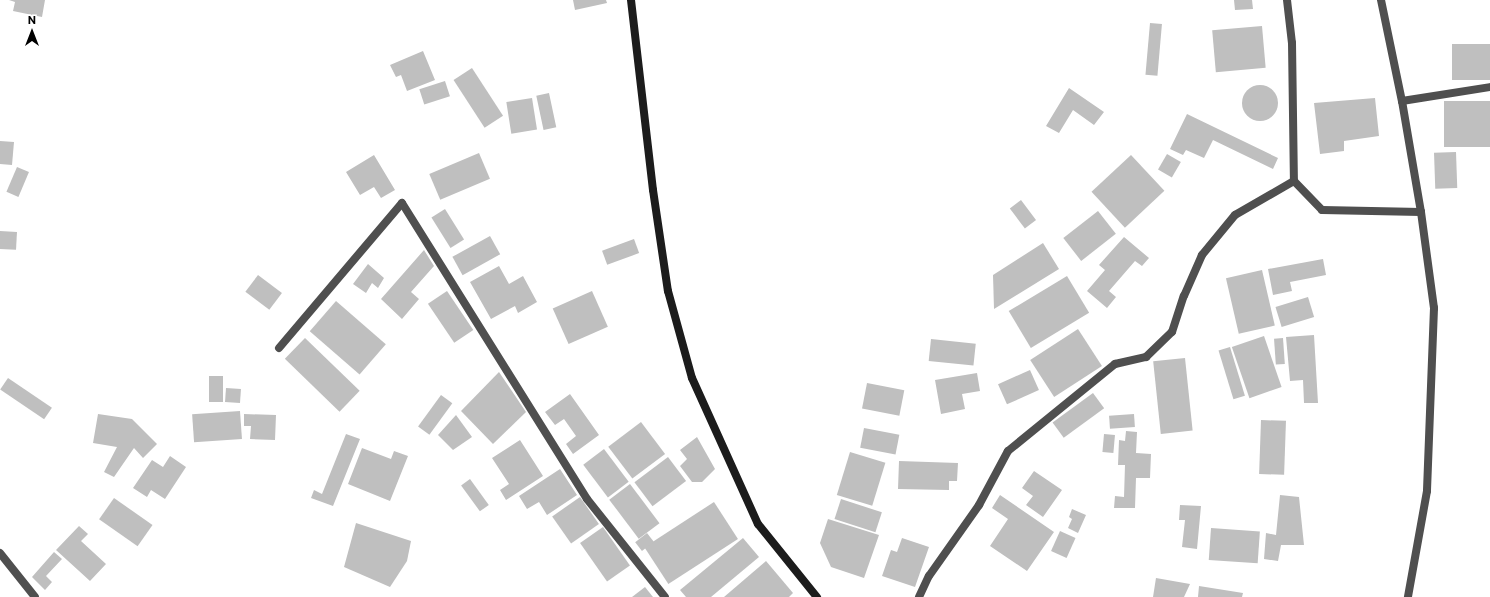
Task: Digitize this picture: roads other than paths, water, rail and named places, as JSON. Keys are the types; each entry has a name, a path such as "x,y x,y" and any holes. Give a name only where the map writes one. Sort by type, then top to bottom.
{"main road":[{"path":"631,0 653,190 668,291 692,378 758,524 817,597"}],"street":[{"path":"1287,0 1292,43 1294,182 1322,210 1422,212"},
{"path":"1381,0 1402,101 1422,212 1434,308 1427,491 1408,597"},
{"path":"1402,101 1490,87"},
{"path":"920,597 929,576 979,505 1008,451 1115,364 1146,357 1172,332 1184,296 1202,255 1207,249 1236,216 1294,182"},
{"path":"279,348 402,203 587,499 665,597"},
{"path":"0,553 35,597"}]}
